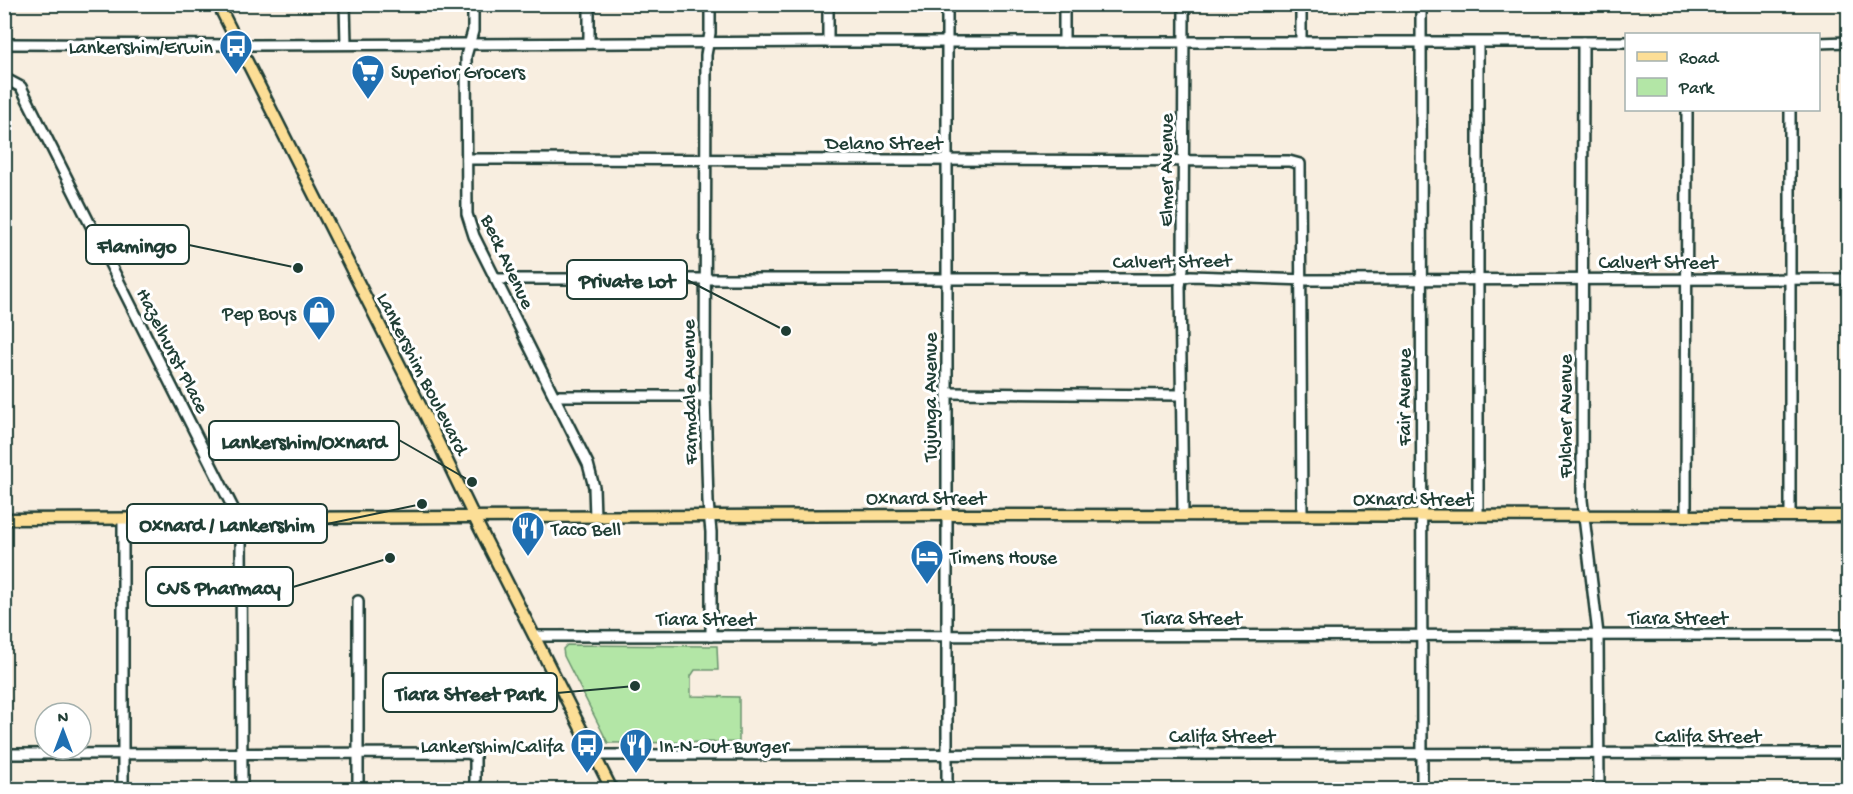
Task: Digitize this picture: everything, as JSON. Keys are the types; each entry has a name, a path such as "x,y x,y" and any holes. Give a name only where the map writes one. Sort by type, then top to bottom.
{"main road":[{"name":"Lankershim Boulevard","path":"218,4 612,789"},
{"name":"Oxnard Street","path":"4,519 946,515 1848,516"}],"street":[{"path":"345,4 346,44"},
{"name":"Beck Avenue","path":"473,4 473,31 466,56 467,214 474,236 588,464 594,487 595,517"},
{"path":"589,4 589,43"},
{"name":"Farmdale Avenue","path":"710,4 706,55 705,396 711,532 711,636"},
{"path":"828,4 828,42"},
{"name":"Tujunga Avenue","path":"947,4 947,789"},
{"path":"1064,4 1064,42"},
{"name":"Elmer Avenue","path":"1183,515 1180,395 1184,4"},
{"path":"1301,4 1301,42"},
{"name":"Fair Avenue","path":"1421,4 1422,789"},
{"path":"1478,42 1478,516"},
{"name":"Fulcher Avenue","path":"1583,42 1583,516 1598,634 1599,789"},
{"path":"4,44 1625,42"},
{"path":"1820,43 1848,42"},
{"name":"Hazelhurst Place","path":"4,78 21,87 238,518"},
{"path":"1686,516 1687,111"},
{"path":"1790,516 1791,111"},
{"name":"Delano Street","path":"466,159 1289,161 1300,164 1300,279"},
{"name":"Calvert Street","path":"495,279 1181,278 1191,276 1420,280 1848,279"},
{"path":"1300,279 1302,515"},
{"path":"946,393 1180,395"},
{"path":"554,396 705,396"},
{"path":"238,518 241,532 242,789"},
{"path":"123,519 123,789"},
{"path":"358,602 358,789"},
{"name":"Tiara Street","path":"535,636 1848,635"},
{"path":"4,754 468,753 475,756 475,789"},
{"name":"Califa Street","path":"595,755 1848,753"}],"green space":[{"path":"567,645 717,646 718,670 695,670 691,676 691,696 739,697 739,742 608,743 564,656 563,649"}],"place":[{"name":"Lankershim/Erwin","path":"236,75"},
{"name":"Superior Grocers","path":"368,100"},
{"name":"Flamingo","path":"298,268"},
{"name":"Private Lot","path":"786,331"},
{"name":"Pep Boys","path":"319,341"},
{"name":"Lankershim/Oxnard","path":"472,482"},
{"name":"Oxnard / Lankershim","path":"422,504"},
{"name":"Taco Bell","path":"528,557"},
{"name":"CVS Pharmacy","path":"390,558"},
{"name":"Timens House","path":"927,585"},
{"name":"Tiara Street Park","path":"635,686"},
{"name":"Lankershim/Califa","path":"587,774"},
{"name":"In-N-Out Burger","path":"636,774"}]}
